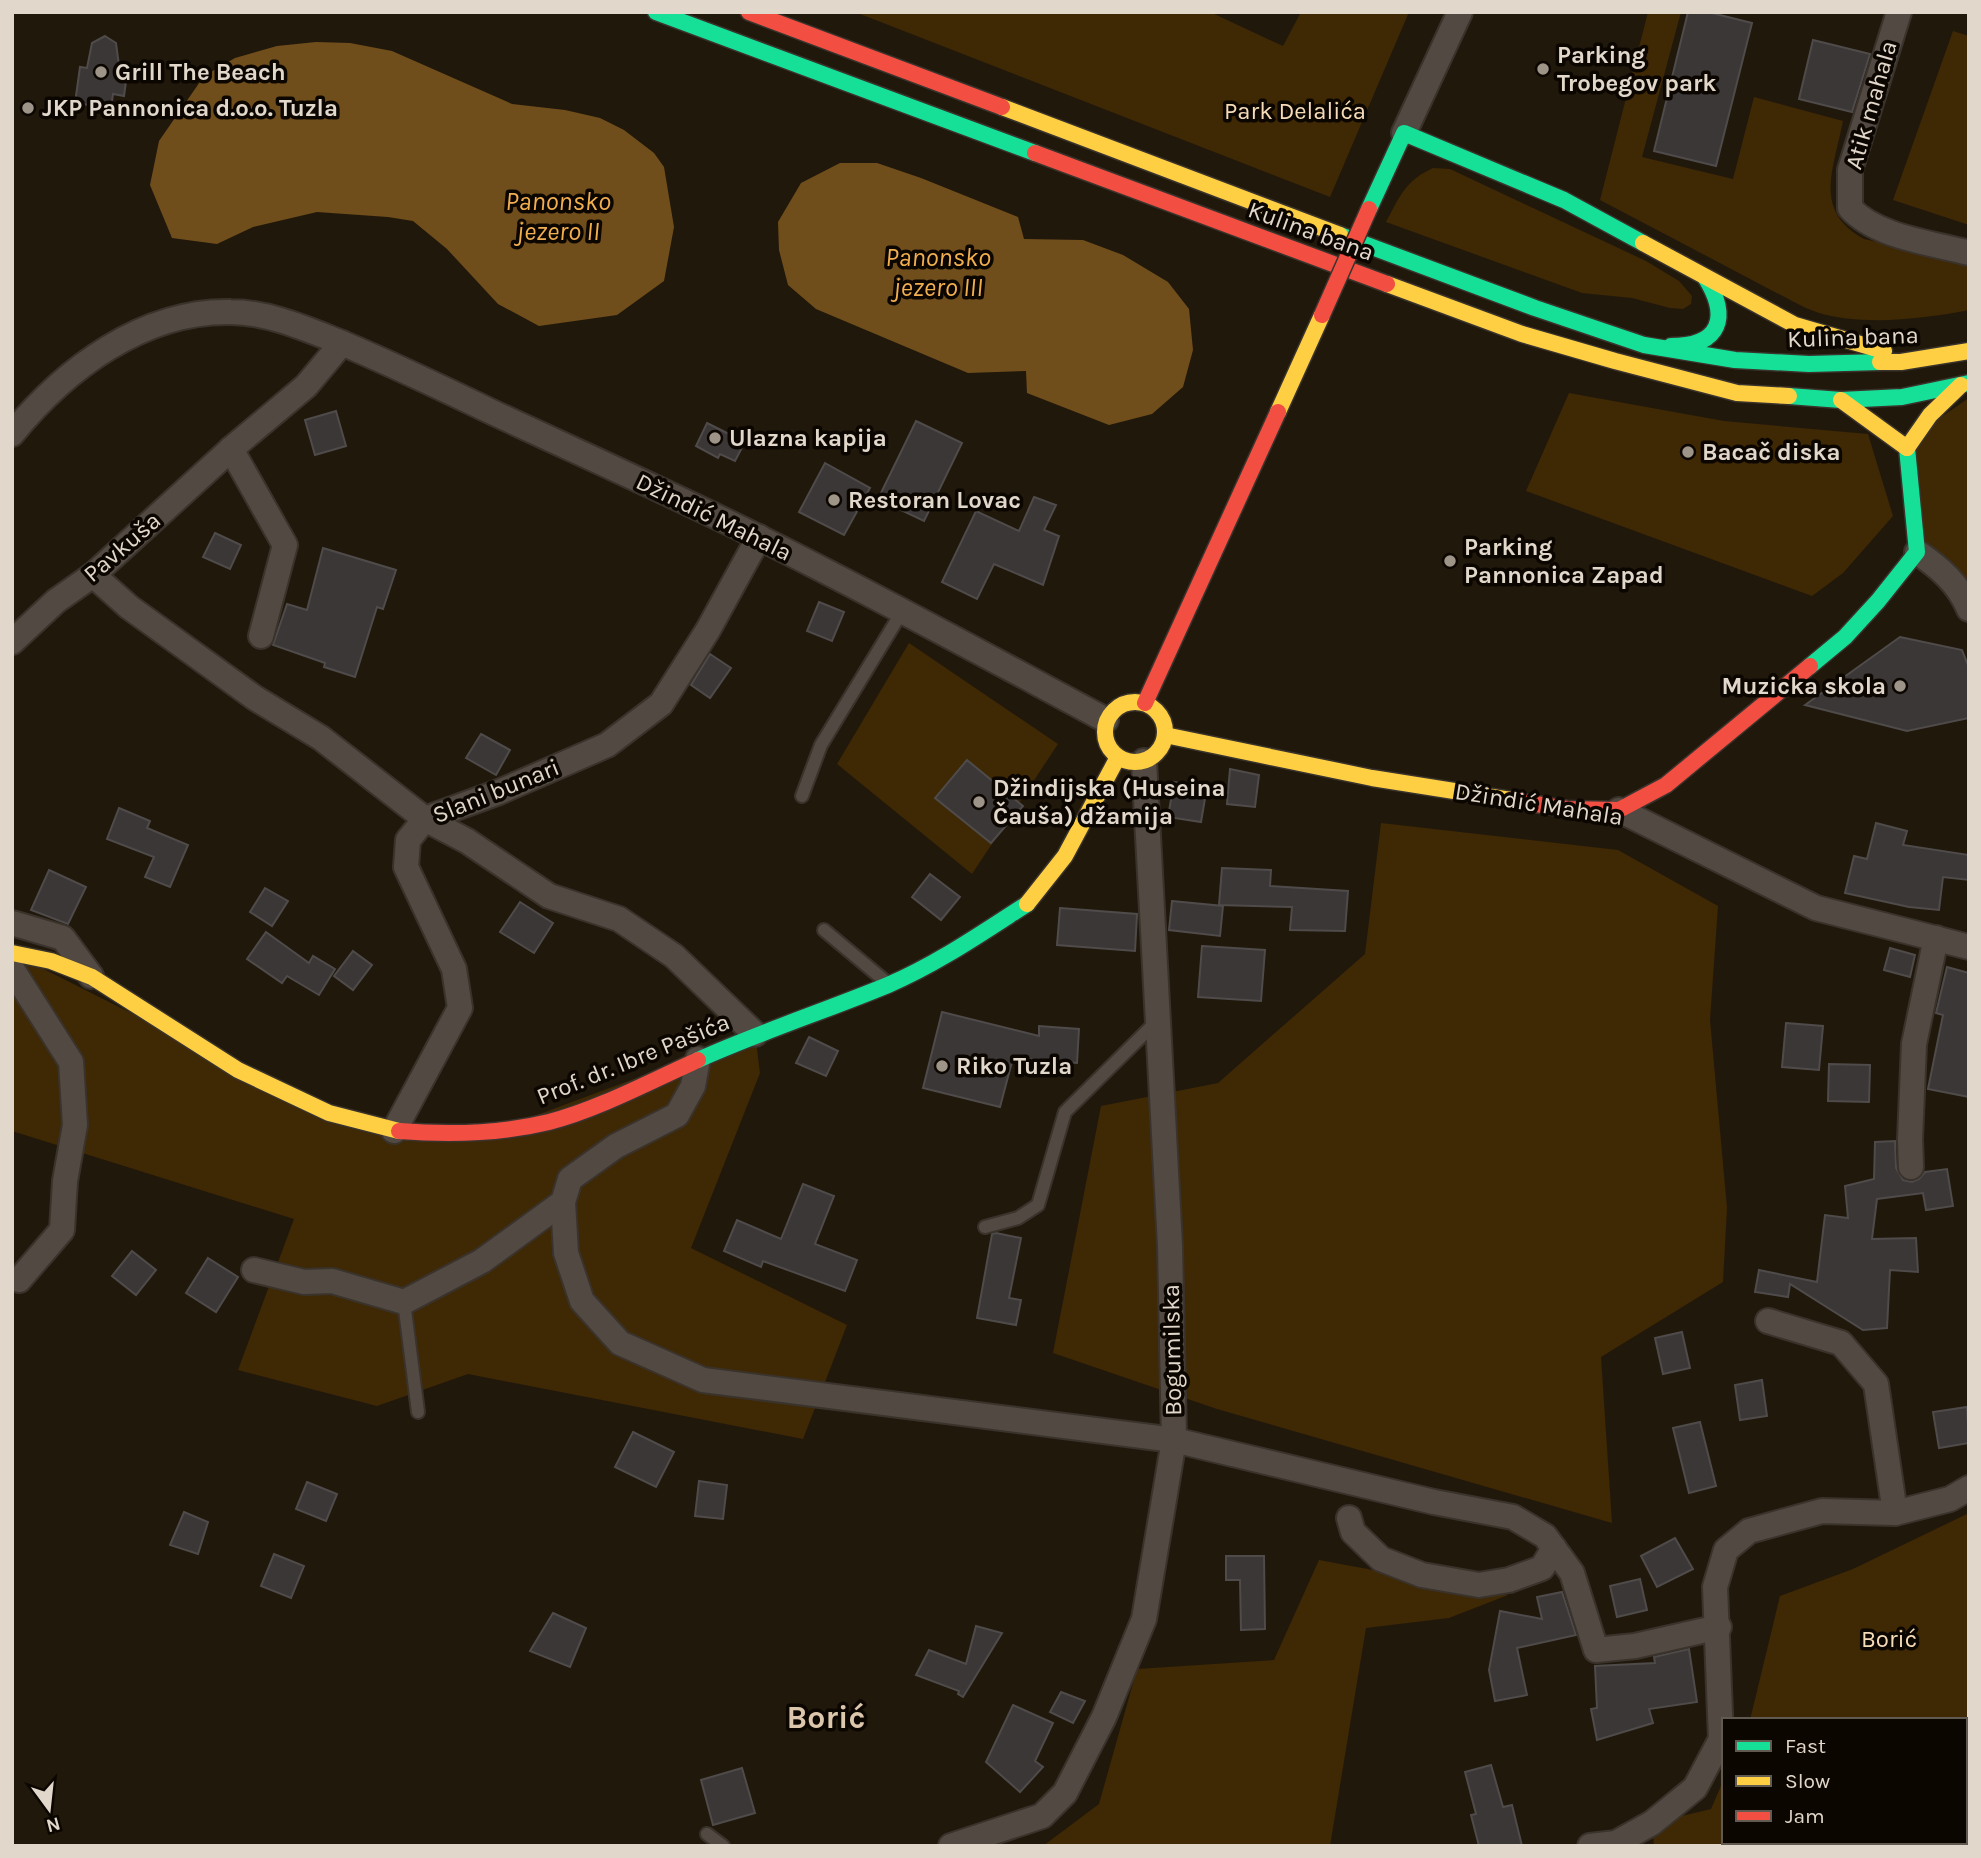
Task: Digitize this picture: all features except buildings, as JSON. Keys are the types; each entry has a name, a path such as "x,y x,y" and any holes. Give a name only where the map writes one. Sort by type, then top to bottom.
{"street":[{"name":"Kulina bana","path":"656,12 1522,334 1615,362 1737,393 1841,400 1902,397 1965,384"},
{"path":"1145,704 1460,12"},
{"name":"Atik mahala","path":"1899,12 1850,170 1850,208 1860,219 1875,228 1969,253"},
{"name":"Kulina bana","path":"761,14 1535,308 1644,345 1735,360 1809,363 1901,362 1969,351"},
{"path":"1404,133 1564,200 1795,324 1860,345 1919,359"},
{"path":"1644,345 1693,344 1704,341 1711,334 1717,319 1718,303 1706,277"},
{"name":"Džindić Mahala","path":"12,434 64,379 84,363 151,325 199,314 231,312 267,317 313,331 394,366 759,537 903,610 1106,720"},
{"name":"Pavkuša","path":"12,642 56,600 93,575 231,449 306,386 342,343"},
{"path":"1619,810 1666,785 1835,645 1878,601 1917,552 1907,449 1930,415 1965,384"},
{"path":"1841,400 1907,449"},
{"path":"231,449 285,545 261,636"},
{"name":"Slani bunari","path":"394,1131 460,1008 453,969 406,867 408,840 425,819 499,792 607,745 662,704 708,630 759,537"},
{"path":"1917,552 1944,571 1963,595 1969,609"},
{"path":"93,575 129,607 255,698 321,738 425,819 467,841 549,896 619,919 674,956 755,1034"},
{"path":"1129,702 1145,704 1163,720 1164,735 1159,749 1144,761 1125,761 1110,749 1105,740 1106,720 1120,706 1129,702"},
{"name":"Džindić Mahala","path":"1164,735 1372,778 1567,809 1619,810 1816,908 1969,947"},
{"name":"Prof. dr. Ibre Pašića","path":"12,953 51,961 92,977 238,1069 329,1113 394,1131 433,1134 491,1132 550,1122 609,1100 755,1034 889,984 934,962 1027,904 1065,856 1118,757"},
{"name":"Bogumilska","path":"951,1846 1042,1816 1065,1793 1104,1717 1144,1619 1174,1440 1170,1246 1144,761"},
{"path":"12,923 63,938 92,977"},
{"path":"1911,1167 1914,1044 1936,939"},
{"path":"12,969 71,1062 75,1125 65,1181 62,1230 19,1280"},
{"path":"698,1059 693,1086 677,1115 616,1146 570,1179 563,1202 566,1253 582,1301 620,1343 703,1380 1174,1440 1434,1502 1513,1517 1545,1535 1572,1573 1596,1650 1635,1646 1719,1628"},
{"path":"254,1270 282,1279 304,1282 332,1281 404,1301 482,1261 563,1202"},
{"path":"1768,1321 1841,1343 1876,1384 1895,1513"},
{"path":"1590,1846 1616,1843 1652,1823 1695,1788 1721,1739 1716,1587 1726,1550 1749,1531 1822,1511 1895,1513 1950,1499 1969,1488"},
{"path":"1349,1518 1353,1532 1381,1559 1422,1575 1479,1585 1509,1580 1542,1568 1554,1548"}],"lane":[{"path":"802,796 821,745 903,610"},
{"path":"824,930 889,984"},
{"path":"985,1227 1018,1218 1038,1205 1065,1112 1157,1021"},
{"path":"404,1301 418,1412"},
{"path":"707,1834 723,1846"}],"green space":[{"name":"Park Delalića","path":"855,12 1210,12 1283,46 1301,12 1409,12 1330,197"},
{"path":"1648,12 1681,12 1642,157 1733,179 1754,97 1843,121 1831,187 1832,202 1838,215 1848,228 1864,239 1969,262 1969,310 1894,320 1855,319 1819,313 1600,200"},
{"path":"1953,31 1969,36 1969,225 1893,200"},
{"path":"1433,168 1450,169 1646,261 1679,281 1692,296 1691,304 1683,309 1670,308 1632,298 1582,293 1386,222 1410,184"},
{"path":"1569,393 1724,421 1868,434 1893,516 1843,573 1812,596 1526,491"},
{"path":"1969,398 1969,609 1917,552 1916,434"},
{"path":"909,643 1058,744 972,874 837,764"},
{"path":"1381,823 1618,850 1718,906 1710,1020 1727,1208 1723,1282 1601,1357 1612,1523 1217,1409 1053,1353 1101,1106 1218,1083 1365,954"},
{"path":"12,953 329,1113 491,1132 755,1034 760,1073 691,1248 847,1325 803,1439 468,1374 377,1406 238,1370 294,1219 12,1131"},
{"name":"Borić","path":"1969,1513 1969,1846 1654,1846 1652,1823 1711,1809 1722,1784 1722,1844 1967,1844 1967,1718 1750,1718 1780,1596 1853,1569"},
{"path":"1319,1560 1508,1595 1449,1618 1366,1628 1330,1846 1043,1846 1099,1804 1137,1669 1274,1660"}],"water":[{"name":"Panonsko jezero II","path":"316,42 350,43 392,51 512,104 565,110 600,118 624,130 654,153 664,167 674,227 664,281 617,315 539,326 498,304 447,249 413,221 317,212 253,227 217,244 172,238 150,185 159,141 204,76 235,58 277,46"},
{"name":"Panonsko jezero III","path":"840,163 877,163 921,178 1018,217 1024,239 1083,240 1123,255 1168,282 1189,309 1193,350 1183,387 1152,414 1109,425 1027,393 1026,371 968,373 816,309 788,285 779,250 778,222 801,183"}],"traffic: fast":[{"path":"656,12 1035,153"},
{"path":"1369,209 1404,133 1564,200 1643,243"},
{"path":"1340,235 1535,308 1644,345 1735,360 1809,364 1880,362"},
{"path":"1671,346 1701,341 1710,335 1716,326 1717,305 1705,277"},
{"path":"1789,396 1841,400 1902,397 1969,383"},
{"path":"1810,666 1845,637 1917,552 1907,448"},
{"path":"698,1060 906,977 959,948 1027,904"}],"traffic: slow":[{"path":"1002,107 1340,235"},
{"path":"1643,243 1795,325 1884,351"},
{"path":"1387,284 1522,334 1615,361 1737,393 1789,396"},
{"path":"1278,412 1322,315"},
{"path":"1880,362 1901,362 1969,351"},
{"path":"1907,448 1930,415 1961,385"},
{"path":"1841,400 1907,448"},
{"path":"1135,702 1152,707 1160,715 1165,732 1160,749 1152,757 1135,762 1118,757 1110,749 1105,732 1110,715 1118,707 1135,702"},
{"path":"1165,735 1372,778 1511,800"},
{"path":"1027,904 1065,856 1118,757"},
{"path":"12,953 51,961 92,977 238,1070 329,1113 399,1131"}],"traffic: jam":[{"path":"749,12 1002,107"},
{"path":"1035,153 1387,284"},
{"path":"1322,315 1369,209"},
{"path":"1145,703 1278,412"},
{"path":"1511,800 1567,809 1619,810 1666,785 1810,666"},
{"path":"399,1131 474,1132 549,1122 605,1102 698,1060"}],"place":[{"name":"Parking Trobegov park","path":"1543,69"},
{"name":"Grill The Beach","path":"101,72"},
{"name":"JKP Pannonica d.o.o. Tuzla","path":"28,108"},
{"name":"Ulazna kapija","path":"715,438"},
{"name":"Bacač diska","path":"1688,452"},
{"name":"Restoran Lovac","path":"834,500"},
{"name":"Parking Pannonica Zapad","path":"1450,561"},
{"name":"Muzicka skola","path":"1900,686"},
{"name":"Džindijska (Huseina Čauša) džamija","path":"979,802"},
{"name":"Riko Tuzla","path":"942,1066"}],"district":[{"name":"Borić","path":"826,1717"}]}
